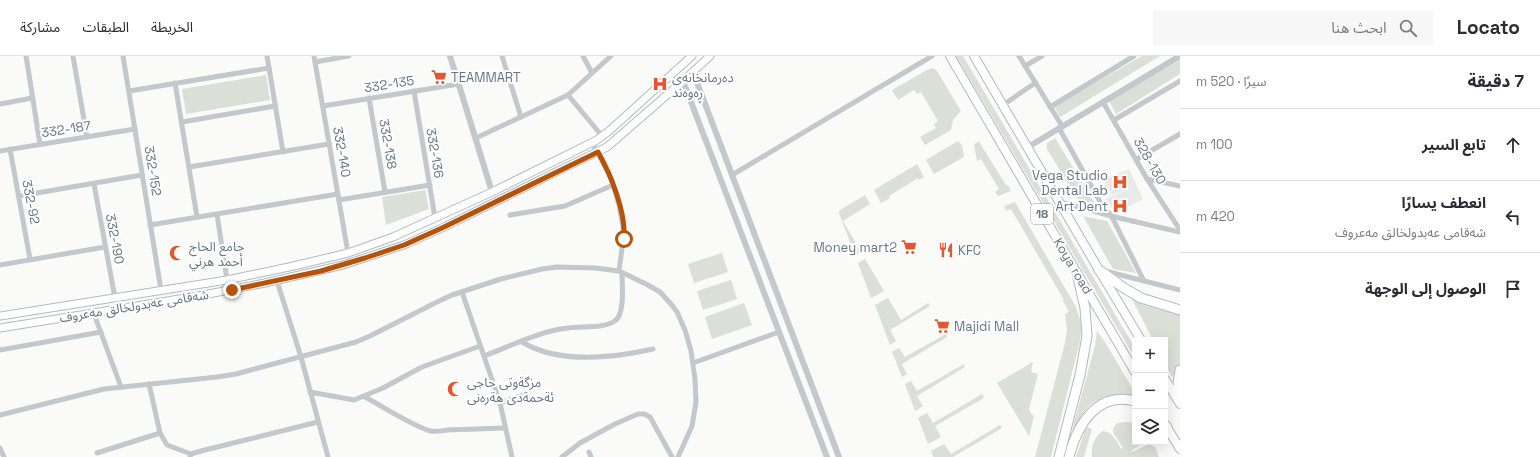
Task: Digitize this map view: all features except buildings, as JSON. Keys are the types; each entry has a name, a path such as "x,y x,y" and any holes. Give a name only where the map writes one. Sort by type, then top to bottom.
{"highway":[{"name":"Koya road","path":"950,56 1132,367"},
{"name":"Koya road","path":"974,56 1139,337"},
{"path":"1098,269 1124,288 1141,298 1180,310"},
{"path":"1059,457 1078,381 1087,336 1085,308 1077,273"},
{"path":"1180,370 1178,383 1180,395"},
{"path":"1168,384 1180,404"},
{"path":"1069,457 1075,438 1081,427 1088,416 1097,407 1116,399 1132,401"},
{"path":"1168,428 1180,449"}],"main road":[{"name":"شەقامی عەبدولخالق مەعروف","path":"0,316 227,280 348,253 393,237 492,192 602,136 692,56"},
{"name":"شەقامی عەبدولخالق مەعروف","path":"0,328 94,314 277,281 343,265 404,245 598,152 613,142 710,56"},
{"path":"65,306 66,318"}],"street":[{"path":"26,56 40,144"},
{"path":"73,56 87,137"},
{"name":"332-152","path":"123,56 162,290"},
{"path":"267,56 282,152"},
{"path":"314,59 349,56"},
{"path":"450,56 492,192"},
{"path":"502,56 520,117"},
{"path":"583,56 592,73"},
{"path":"476,138 568,95 611,56"},
{"path":"732,175 932,56"},
{"path":"1019,56 1050,107 1103,207 1111,215 1144,281"},
{"path":"1025,66 1042,56"},
{"path":"1050,107 1134,56"},
{"path":"1028,147 1179,56"},
{"name":"332-140","path":"314,59 348,253"},
{"path":"128,91 269,68"},
{"path":"693,72 839,457"},
{"path":"683,81 827,457"},
{"path":"1114,120 1180,81"},
{"path":"175,83 197,218"},
{"path":"687,90 690,83 697,83"},
{"path":"1003,105 1035,83"},
{"name":"332-135","path":"323,106 459,84"},
{"name":"332-136","path":"414,91 435,218"},
{"path":"568,95 602,136"},
{"path":"0,104 32,98"},
{"name":"332-138","path":"370,98 386,192"},
{"name":"328-130","path":"1103,102 1180,231"},
{"path":"182,122 275,106"},
{"name":"332-187","path":"0,151 135,129"},
{"path":"1137,159 1180,134"},
{"path":"484,356 553,330 586,326 602,326 616,321 620,314 624,233 619,205 608,170 592,142"},
{"path":"189,167 329,144"},
{"name":"332-92","path":"10,149 30,259"},
{"path":"18,196 142,175"},
{"path":"1147,178 1180,186"},
{"name":"332-190","path":"94,184 115,298"},
{"path":"150,225 217,214 430,185"},
{"path":"510,215 565,206 613,185"},
{"path":"1060,202 1180,231"},
{"path":"217,214 227,280"},
{"path":"0,265 105,247"},
{"path":"0,415 88,392 121,387 229,376 363,339 437,302 501,279 557,267 595,268 621,272 655,289 672,304 680,317 685,330 693,363 696,390 695,413 687,439 678,457"},
{"path":"1098,269 1180,290"},
{"path":"277,281 301,357 328,457"},
{"path":"462,292 500,403 512,457"},
{"path":"767,302 778,298"},
{"path":"94,314 121,387"},
{"path":"0,350 101,332"},
{"path":"693,363 779,332"},
{"path":"522,342 540,351 560,355 600,357 636,353 653,349"},
{"path":"310,392 354,400 365,396 422,367 480,346"},
{"path":"149,384 160,434 167,445 190,455 318,422"},
{"path":"500,403 526,394"},
{"path":"365,396 430,431 438,432 447,430 505,428"},
{"path":"562,457 580,442 614,424 638,414 644,414 650,417 672,457"},
{"path":"97,453 160,434"},
{"path":"0,448 4,457"}],"shaded area":[{"path":"956,56 963,56 1132,343 1132,353"},
{"path":"1142,56 1160,56 1060,117 1054,106"},
{"path":"1180,60 1180,74 1116,114 1109,101"},
{"path":"933,68 937,71 961,111 953,120 951,130 925,145 920,137 936,128 934,124 938,121 921,92 917,94 914,90 898,100 892,90"},
{"path":"266,75 270,100 186,114 182,89"},
{"path":"1055,138 1097,207 1077,198 1047,149 1047,143"},
{"path":"958,141 962,145 964,157 934,174 926,160"},
{"path":"979,142 1011,191 998,196 995,192 999,189 981,159 977,161 974,144"},
{"path":"917,164 924,177 919,180 918,178 889,196 890,198 881,203 874,190"},
{"path":"1129,169 1143,199 1115,213 1106,199 1135,186 1112,195 1103,179"},
{"path":"425,190 429,209 386,225 382,197"},
{"path":"865,195 870,204 843,221 861,252 855,255 839,213 840,210"},
{"path":"1015,202 1076,307 1082,326 1080,341 1051,457 1035,457 1065,343 1067,329 1065,314 1069,312 1063,301 1064,300 1011,209 1006,211 1004,206"},
{"path":"1083,216 1107,221 1136,273 1113,269"},
{"path":"722,253 728,272 694,283 688,264"},
{"path":"865,259 884,291 871,298 858,263"},
{"path":"731,280 737,299 703,310 697,291"},
{"path":"888,298 901,320 928,303 930,306 890,330 896,341 890,345 875,305"},
{"path":"1132,299 1147,306 1180,315 1180,363 1172,377 1168,369 1168,337 1151,337"},
{"path":"744,303 752,325 712,339 705,317"},
{"path":"1097,331 1132,388 1132,396 1107,397 1094,402 1084,412 1072,430 1095,346"},
{"path":"946,334 947,337 902,364 907,374 902,377 892,352 899,348 905,357"},
{"path":"1033,362 1031,372 1038,374 1029,409 1031,414 1034,416 1029,436 997,383"},
{"path":"964,364 965,367 917,396 923,406 915,411 905,384 911,381 917,391"},
{"path":"982,394 984,398 935,426 941,437 928,444 918,418 927,413 933,423"},
{"path":"1117,423 1132,423 1132,445 1140,445 1131,451 1132,452 1147,445 1151,445 1155,447 1159,457 1092,457 1094,442 1097,436 1103,431 1112,435 1121,449 1123,448 1114,434 1113,429"},
{"path":"1000,425 1002,428 953,457 933,457 931,451 944,444 951,454"},
{"path":"1087,427 1092,429 1084,457 1076,457 1084,433"}],"place":[{"name":"TEAMMART","path":"439,77"},
{"name":"دەرمانخانەی ڕەوەند","path":"660,84"},
{"name":"Vega Studio Dental Lab","path":"1120,182"},
{"name":"Art Dent","path":"1120,206"},
{"name":"Money mart2","path":"909,247"},
{"name":"KFC","path":"946,250"},
{"name":"جامع الحاج أحمد هرني","path":"177,253"},
{"name":"Majidi Mall","path":"942,326"},
{"name":"مزگةوتی حاجی ئةحمةدی هةرەنی","path":"455,389"}],"route":[{"path":"232,290 321,271 404,245 598,152 611,178 619,205 624,239"}]}
